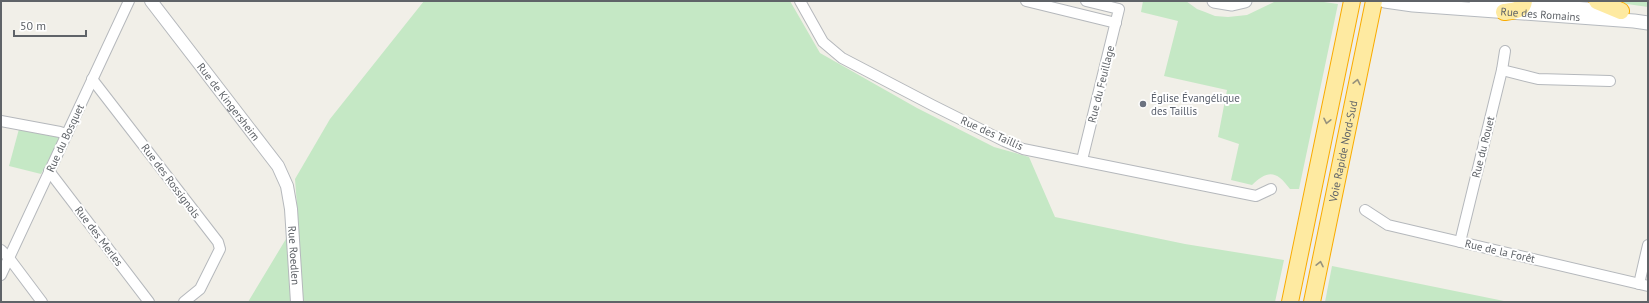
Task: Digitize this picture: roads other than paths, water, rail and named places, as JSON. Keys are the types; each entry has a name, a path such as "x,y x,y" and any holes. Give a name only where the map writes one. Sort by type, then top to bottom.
{"highway":[{"name":"Voie Rapide Nord-Sud","path":"1290,302 1352,1"},
{"name":"Voie Rapide Nord-Sud","path":"1312,302 1374,1"},
{"path":"1597,1 1621,11"},
{"path":"1504,12 1520,9 1524,3"}],"main road":[{"path":"1214,1 1232,4 1245,1"},
{"name":"Rue des Romains","path":"1385,1 1413,5 1648,23"},
{"name":"Rue des Romains","path":"1471,1 1524,3 1648,14"}],"street":[{"name":"Rue du Bosquet","path":"1,275 128,1"},
{"name":"Rue de Kingersheim","path":"151,1 278,166 287,186 291,209"},
{"name":"Rue des Taillis","path":"800,1 823,42 842,58 1004,141 1023,149 1256,196 1271,189"},
{"path":"1026,1 1059,5 1116,23"},
{"name":"Rue du Feuillage","path":"1082,160 1120,9 1086,1"},
{"name":"Rue du Rouet","path":"1460,242 1502,70 1505,51"},
{"path":"1502,70 1538,79 1610,81"},
{"name":"Rue des Rossignols","path":"92,78 218,242 220,249 200,288 184,302"},
{"path":"1,121 66,134"},
{"name":"Rue des Merles","path":"49,171 149,302"},
{"name":"Rue Roedlen","path":"291,209 297,302"},
{"name":"Rue de la Forêt","path":"1365,210 1388,225 1644,285 1648,245"},
{"path":"1,250 9,258 42,302"}],"place":[{"name":"Église Évangélique des Taillis","path":"1143,104"}]}
